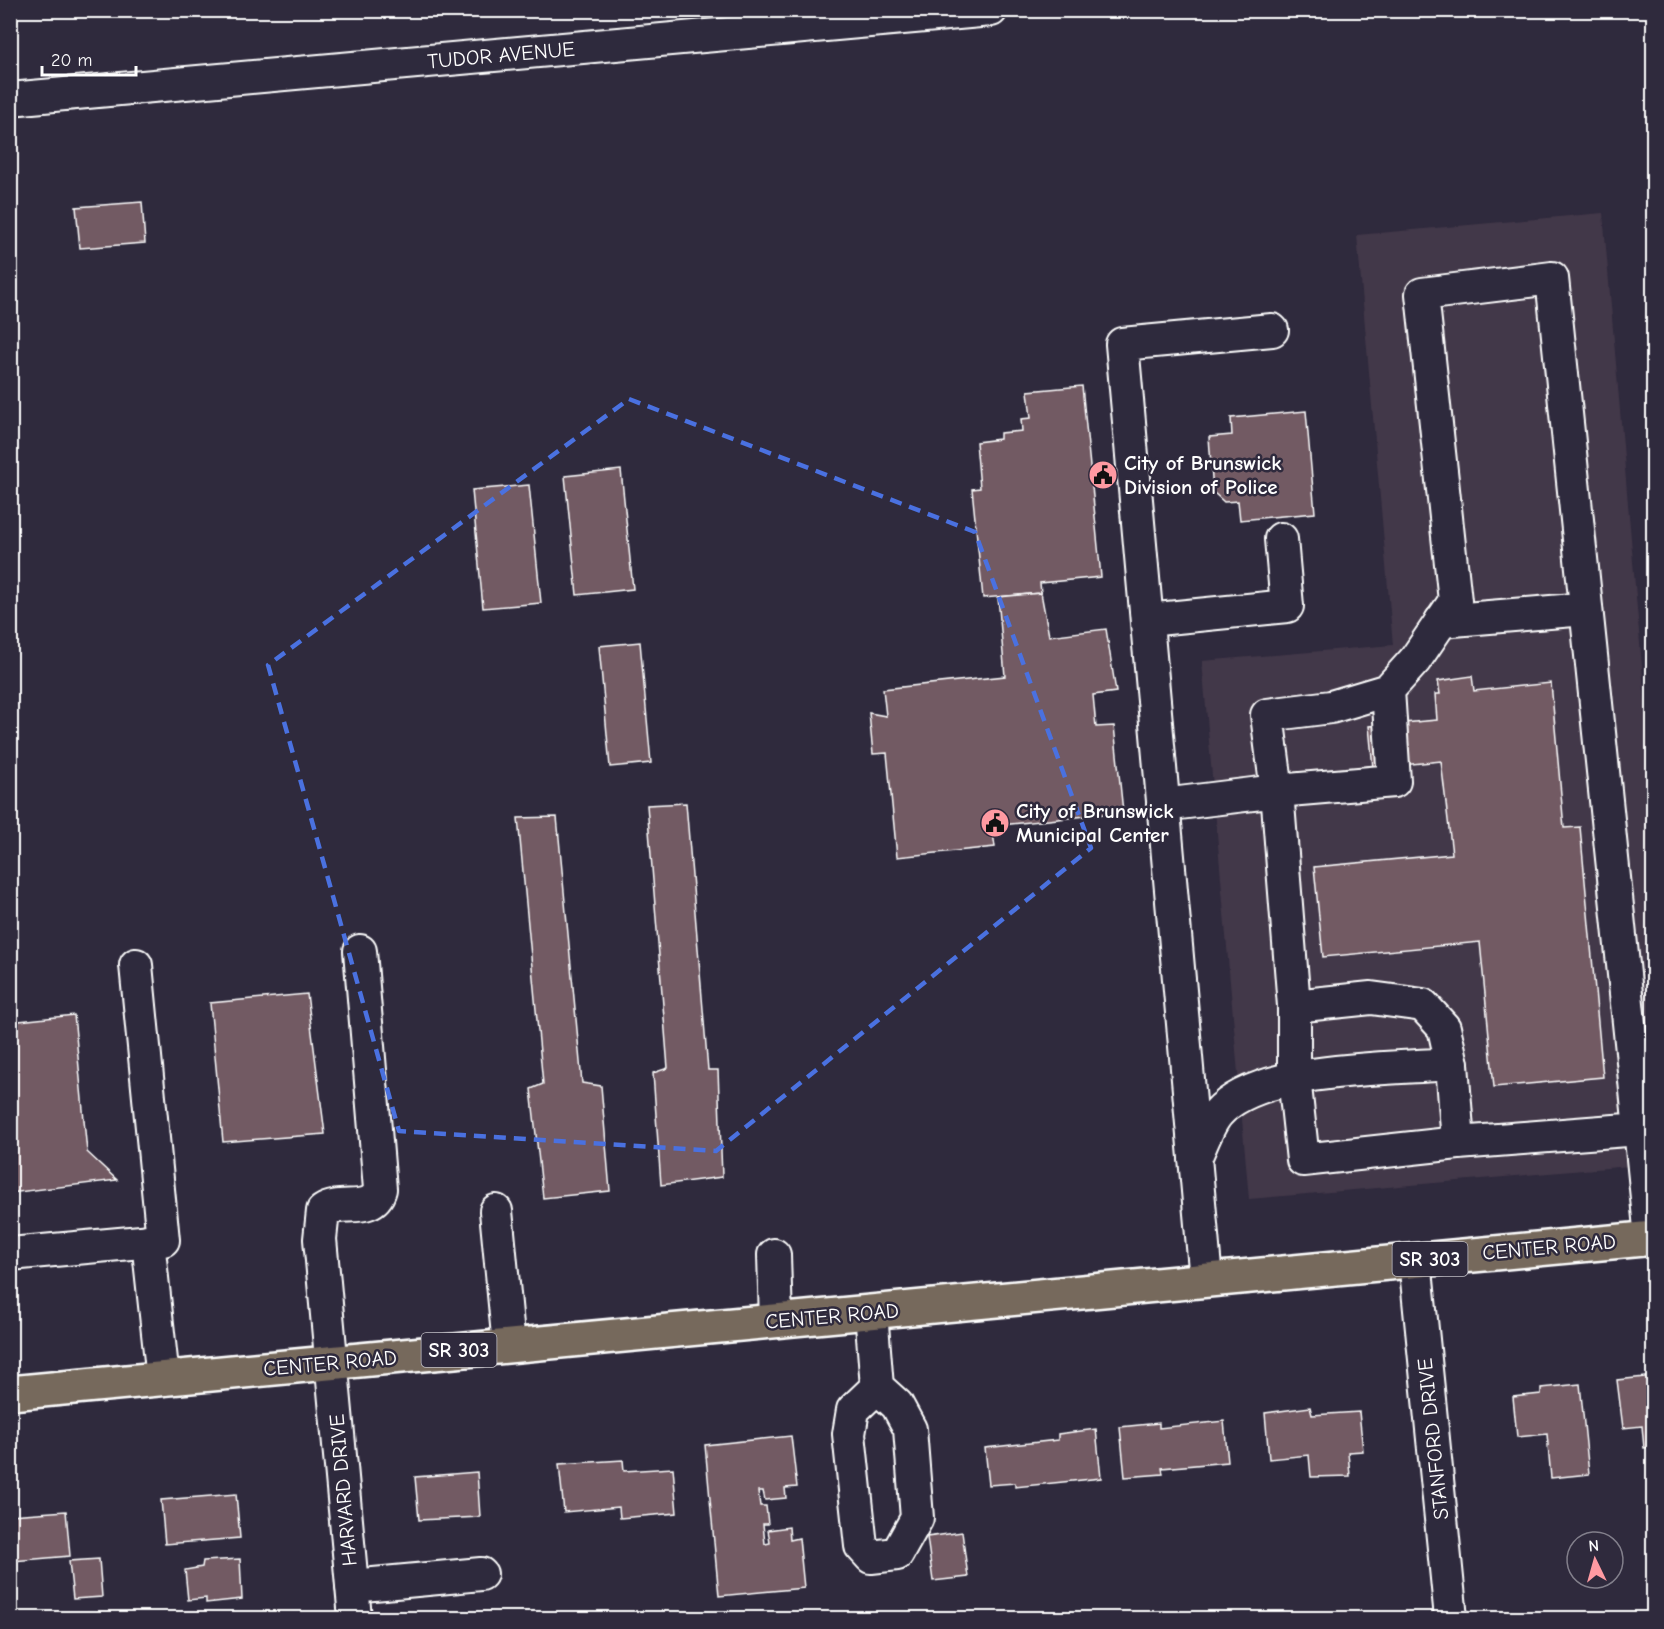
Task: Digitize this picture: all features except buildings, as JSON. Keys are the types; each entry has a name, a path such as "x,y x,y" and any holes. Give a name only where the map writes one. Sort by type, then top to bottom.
{"main road":[{"name":"CENTER ROAD","path":"10,1393 1652,1238"}],"street":[{"name":"TUDOR AVENUE","path":"10,99 991,10"},
{"path":"1640,1129 1458,1143 1303,1160 1294,1077 1294,1006 1277,790 1267,715 1331,707 1388,690 1414,660 1455,601 1422,294 1552,278 1652,1238"},
{"path":"1206,1280 1122,344 1272,330"},
{"path":"1147,620 1287,606 1281,539"},
{"path":"1441,621 1586,609"},
{"path":"1163,805 1277,790 1394,781 1388,690"},
{"name":"HARVARD DRIVE","path":"355,1618 320,1239 321,1216 329,1207 370,1204 378,1197 380,1188 360,951"},
{"path":"10,1254 163,1240 136,964"},
{"path":"1294,1006 1371,998 1423,1005 1444,1028 1452,1064 1458,1143"},
{"path":"1195,1158 1218,1113 1255,1088 1294,1077 1452,1064"},
{"path":"496,1211 509,1346"},
{"path":"148,1241 163,1379"},
{"path":"774,1255 776,1321"},
{"name":"STANFORD DRIVE","path":"1415,1260 1451,1618"},
{"path":"871,1312 877,1387 897,1406 910,1429 917,1518 897,1554 871,1557 861,1546 849,1434 853,1410 877,1387"},
{"path":"352,1586 481,1574"}],"highlighted area":[{"path":"629,399 975,532 1091,848 716,1151 399,1131 268,665"}],"shaded area":[{"path":"1603,213 1653,795 1653,1164 1249,1199 1202,661 1393,645 1357,235"}],"place":[{"name":"City of Brunswick Division of Police","path":"1103,475"},
{"name":"City of Brunswick Municipal Center","path":"995,823"}]}
